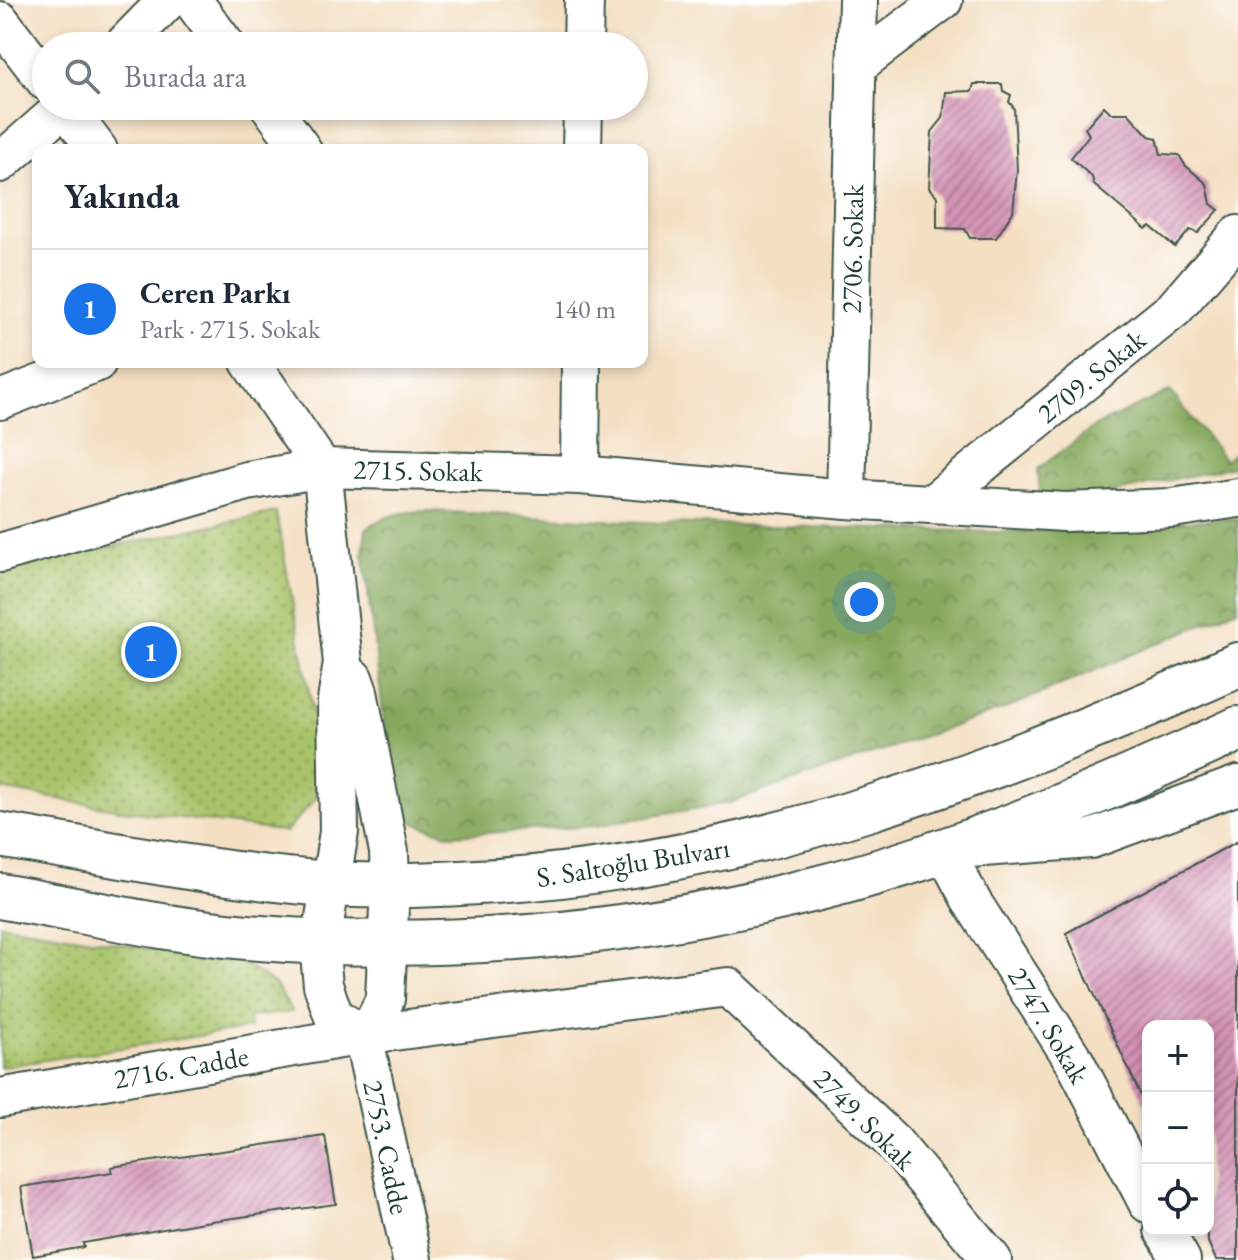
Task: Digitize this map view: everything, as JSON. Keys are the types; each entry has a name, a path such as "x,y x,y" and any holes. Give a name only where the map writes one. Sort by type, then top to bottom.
{"main road":[{"name":"S. Saltoğlu Bulvarı","path":"0,835 205,868 331,884 390,885 596,872 768,839 907,798 1238,665"},
{"name":"S. Saltoğlu Bulvarı","path":"0,896 243,937 385,944 515,938 703,913 820,888 944,850 1238,729"}],"street":[{"path":"137,32 168,0"},
{"path":"192,0 216,32"},
{"path":"583,32 584,0"},
{"name":"2706. Sokak","path":"846,499 858,0"},
{"path":"857,65 943,0"},
{"path":"0,21 32,63"},
{"path":"0,163 49,120"},
{"path":"76,120 94,144"},
{"path":"280,120 298,144"},
{"path":"582,144 583,120"},
{"name":"2709. Sokak","path":"932,504 1174,309 1238,235"},
{"path":"0,400 82,368"},
{"path":"254,368 322,468 343,663 337,701 339,832 321,942 323,985 334,1017 363,1035 383,1009 389,852 358,692 343,663"},
{"path":"580,475 581,368"},
{"name":"2715. Sokak","path":"0,553 247,481 322,468 580,475 846,499 1065,512 1172,508 1238,498"},
{"path":"944,850 1091,839 1238,785"},
{"name":"2747. Sokak","path":"944,850 972,902 1075,1062 1142,1191"},
{"name":"2716. Cadde","path":"0,1098 363,1035 728,987"},
{"name":"2749. Sokak","path":"728,987 893,1142 992,1260"},
{"name":"2753. Cadde","path":"363,1035 412,1260"},
{"path":"1167,1236 1181,1260"}],"green space":[{"path":"1170,391 1225,460 1238,449 1238,465 1082,500 1040,496 1038,469 1097,425"},
{"path":"427,511 662,523 998,532 1238,518 1238,609 1007,708 729,803 595,826 450,835 411,822 393,792 363,553 366,529 373,524 395,515"},
{"path":"276,512 317,735 316,798 286,832 121,810 0,789 0,570"},
{"path":"0,924 243,964 275,984 292,1012 249,1017 250,1028 0,1067"}],"building":[{"path":"974,84 1002,84 1003,91 1011,95 1009,102 1014,108 1017,170 1013,212 996,238 970,238 965,229 937,228 937,196 929,188 932,132 943,118 946,92 972,91"},
{"path":"1104,106 1111,113 1128,113 1149,136 1157,138 1161,154 1179,155 1185,165 1207,184 1211,204 1219,210 1198,233 1190,230 1175,247 1150,226 1146,229 1094,185 1092,177 1071,158 1089,135 1085,128"},
{"path":"1238,841 1238,1260 1216,1260 1208,1242 1208,1236 1214,1236 1214,1020 1142,1020 1142,1098 1066,933"},
{"path":"325,1136 336,1204 204,1222 83,1243 84,1247 33,1256 21,1187 112,1172 111,1167"}],"place":[{"name":"Ceren Parkı","path":"151,652"}]}
